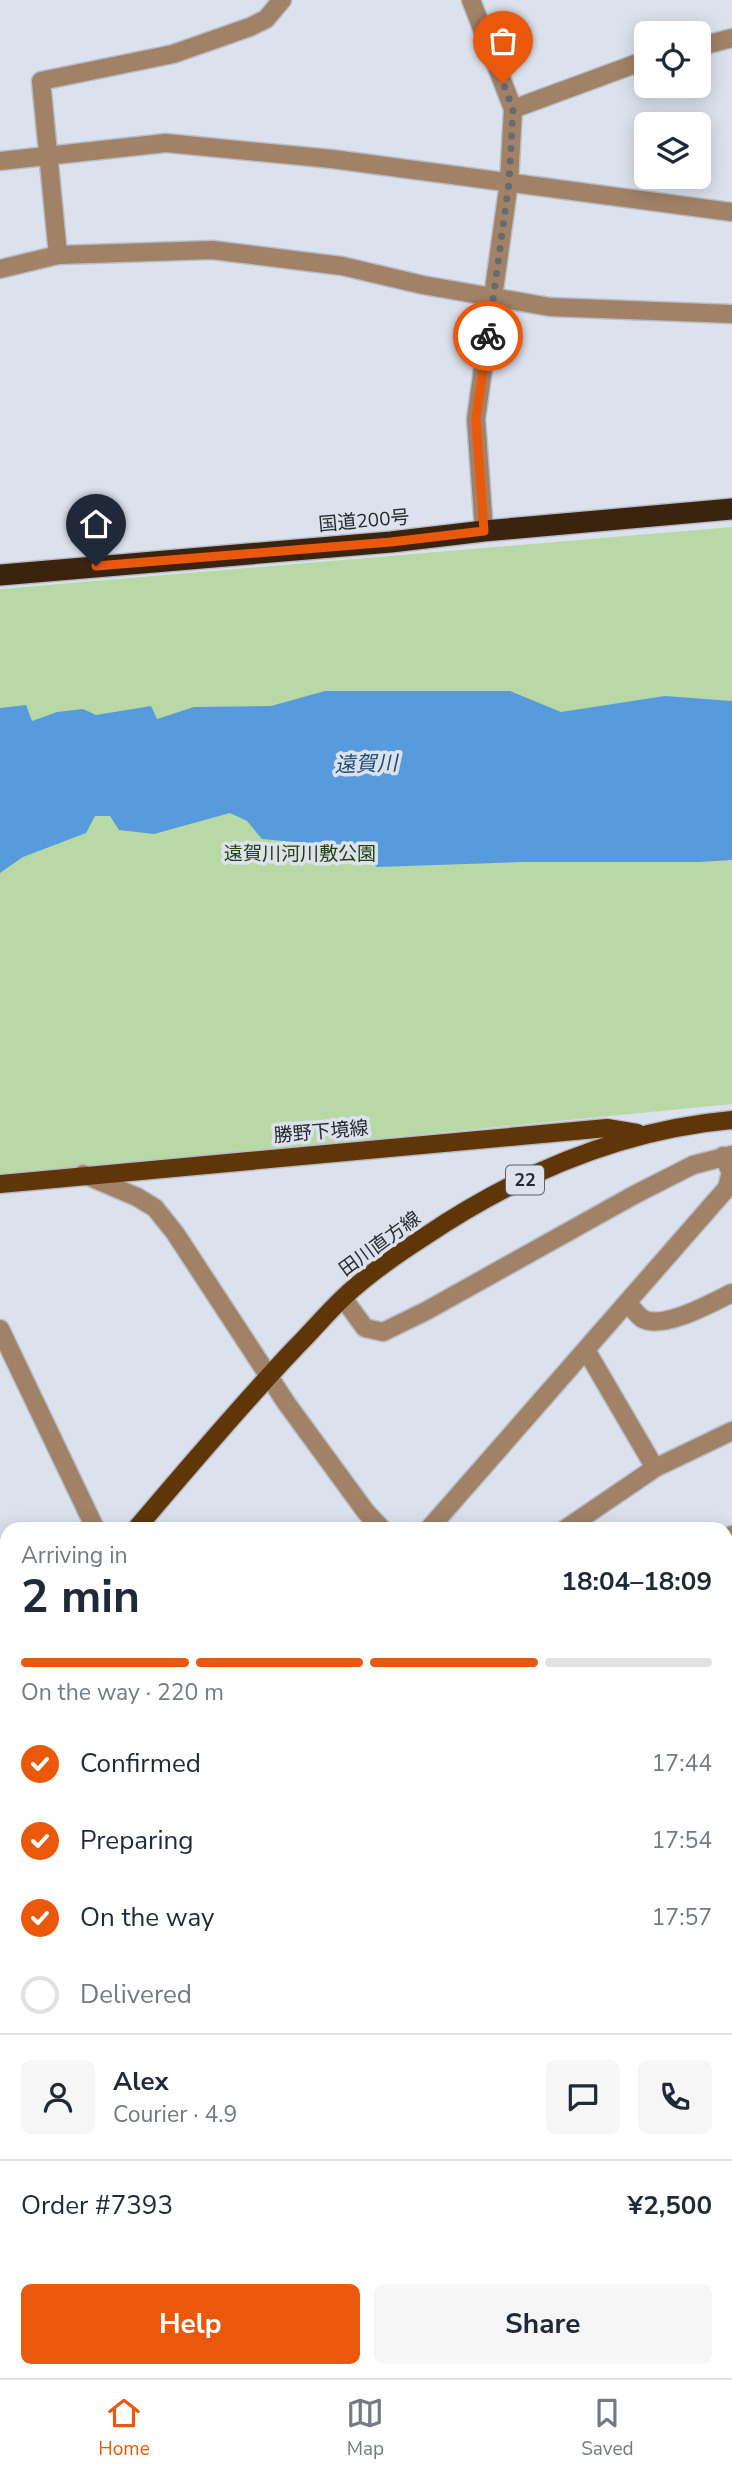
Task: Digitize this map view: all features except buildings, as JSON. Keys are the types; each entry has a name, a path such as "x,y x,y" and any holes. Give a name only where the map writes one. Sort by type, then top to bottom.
{"highway":[{"name":"国道200号","path":"0,575 391,542 732,509"}],"main road":[{"name":"田川直方線","path":"142,1522 270,1375 343,1297 386,1262 487,1198 557,1164 603,1146 645,1135 732,1120"},
{"name":"勝野下境線","path":"0,1184 83,1174 607,1128 645,1135"}],"street":[{"path":"58,255 41,81 173,54 258,23 266,19 282,0"},
{"path":"471,0 513,109 509,183 476,419 484,531"},
{"path":"711,44 732,38"},
{"path":"513,109 634,64"},
{"path":"0,161 166,143 332,159 732,212"},
{"path":"0,269 58,255 212,250 342,266 550,307 732,314"},
{"path":"343,1297 365,1328 383,1332 693,1164 728,1155 731,1172 727,1188 435,1522"},
{"path":"83,1174 137,1197 155,1208 175,1233 287,1404 375,1522"},
{"path":"628,1303 643,1319 656,1321 679,1317 732,1293"},
{"path":"0,1329 92,1522"},
{"path":"586,1350 655,1468"},
{"path":"576,1522 655,1468 732,1430"}],"green space":[{"name":"遠賀川河川敷公園","path":"732,527 732,1104 0,1176 0,589"}],"water":[{"name":"遠賀川","path":"325,691 510,691 561,712 665,696 732,701 732,860 521,862 377,867 348,847 262,839 247,821 230,813 154,834 119,830 110,816 95,816 86,833 23,857 0,873 0,708 26,705 32,721 57,712 83,709 96,715 151,706 157,719 194,707 271,706"}],"way so far":[{"path":"488,336 509,183 513,109 503,83"}],"route":[{"path":"96,566 391,542 484,531 476,419 488,336"}]}
